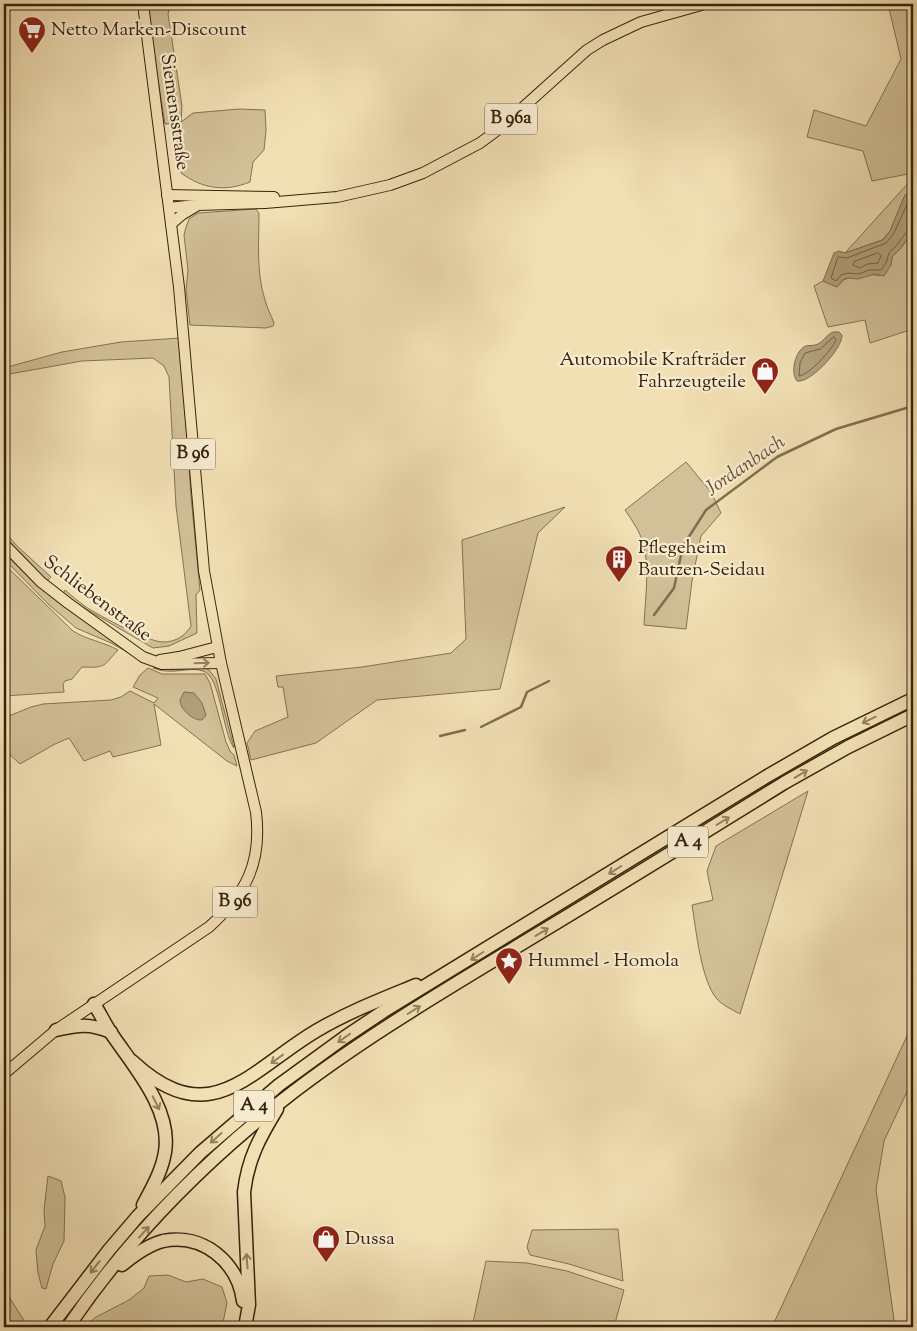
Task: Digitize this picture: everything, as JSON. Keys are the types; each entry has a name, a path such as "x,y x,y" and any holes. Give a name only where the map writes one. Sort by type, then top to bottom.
{"highway":[{"name":"A 4","path":"50,1327 109,1250 138,1216 200,1153 279,1085 384,1011 443,977 769,775 866,721 913,699"},
{"name":"A 4","path":"68,1327 101,1282 132,1245 190,1182 283,1100 322,1071 396,1021 817,764 913,714"},
{"path":"132,1061 170,1089 187,1094 206,1094 226,1090 244,1081 315,1031 348,1014 420,983 443,977"},
{"path":"94,1004 132,1061 158,1106 163,1121 166,1136 163,1162 138,1216"},
{"path":"56,1030 89,1025 111,1032"},
{"path":"244,1327 249,1305 244,1202 246,1175 257,1143 283,1100"},
{"path":"101,1282 131,1257 155,1244 163,1241 180,1240 199,1244 217,1253 234,1273 241,1288 243,1303 239,1327"}],"main road":[{"name":"Siemensstraße","path":"143,4 167,196"},
{"name":"B 96a","path":"169,208 337,197 407,179 443,164 480,143 499,129 587,50 603,40 641,22 705,4"},
{"name":"B 96a","path":"167,196 266,196 300,199"},
{"name":"B 96","path":"4,1074 56,1030 210,927 231,906 246,885 254,866 258,837 256,812 217,647 204,570 196,496 183,326 167,196"},
{"path":"171,224 198,205"},
{"name":"Schliebenstraße","path":"4,544 41,582 150,660 173,665 221,663"},
{"name":"Schliebenstraße","path":"150,660 168,659 217,647"}],"shaded area":[{"path":"149,4 171,4 168,14 182,106 181,122 193,113 239,109 265,110 264,150 253,162 250,182 223,188 206,186 181,173 175,145 180,123 165,124 148,16"},
{"path":"888,4 913,4 913,194 905,195 890,231 882,240 845,253 910,181 908,174 872,181 863,151 807,137 814,110 866,126 901,59"},
{"path":"256,209 259,213 260,279 266,303 274,323 273,326 266,328 190,325 186,290 188,270 184,235 189,219 198,213"},
{"path":"913,231 913,268 910,273 913,274 913,329 870,343 865,320 828,327 814,286 823,281 837,287 843,280 849,278 868,275 879,276 891,265 892,257"},
{"path":"180,338 191,496 200,590 196,595 197,633 169,646 153,648 63,594 65,590 86,607 102,616 156,641 168,642 176,640 186,633 191,626 176,506 169,377 164,366 153,358 82,361 4,375 4,368 62,352 121,342"},
{"path":"686,462 711,492 721,513 701,536 692,581 686,629 644,625 647,581 646,557 639,533 625,510"},
{"path":"565,507 538,533 500,689 377,700 316,743 251,760 247,743 255,731 288,717 283,687 278,687 276,676 362,667 451,653 466,639 462,540"},
{"path":"4,531 17,546 51,577 48,580 8,543 4,538"},
{"path":"4,553 38,585 127,652 76,628 48,604 9,564 4,558"},
{"path":"4,564 73,631 118,650 107,663 96,667 82,667 72,679 65,681 63,684 64,692 4,696"},
{"path":"203,667 209,670 216,679 234,748 227,730 218,693 209,675 198,670 167,671 153,668 173,670"},
{"path":"148,668 162,674 205,674 210,683 226,742 234,755 237,766 227,761 154,704 161,745 113,757 110,751 84,761 69,738 20,764 4,749 4,718 31,707 43,704 111,700 121,697 130,691 154,703 158,698 133,687 140,675"},
{"path":"808,791 740,1014 722,1003 711,991 703,968 692,905 713,900 707,871 716,846"},
{"path":"913,1023 913,1079 884,1141 876,1190 895,1327 772,1327"},
{"path":"48,1176 61,1181 65,1197 64,1241 53,1264 46,1289 42,1288 38,1273 36,1250 45,1226 44,1210"},
{"path":"618,1229 623,1281 569,1264 530,1255 527,1247 532,1230"},
{"path":"486,1261 527,1263 567,1271 624,1290 614,1327 472,1327"},
{"path":"168,1275 186,1282 203,1279 222,1287 227,1303 222,1327 84,1327 96,1317 129,1300 144,1288 149,1276"},
{"path":"4,1289 27,1327 8,1327 4,1321"}],"water":[{"path":"913,194 913,231 892,257 891,265 884,276 875,274 858,279 844,279 837,287 823,281 834,253 839,251 845,253 883,240 890,231 905,195"},
{"path":"833,332 839,332 842,335 841,341 832,356 810,377 797,381 794,367 799,352 806,346 818,344"},
{"path":"184,692 194,693 202,703 206,715 202,720 195,719 182,707 180,700"}],"waterway":[{"name":"Jordanbach","path":"654,615 674,588 683,546 706,510 777,457 836,429 913,406"},
{"name":"Jordanbach","path":"481,727 521,707 527,692 549,681"},
{"name":"Jordanbach","path":"440,736 465,730"}],"place":[{"name":"Netto Marken-Discount","path":"32,54"},
{"name":"Automobile Krafträder Fahrzeugteile","path":"765,395"},
{"name":"Pflegeheim Bautzen-Seidau","path":"619,583"},
{"name":"Hummel - Homola","path":"509,985"},
{"name":"Dussa","path":"326,1263"}]}
